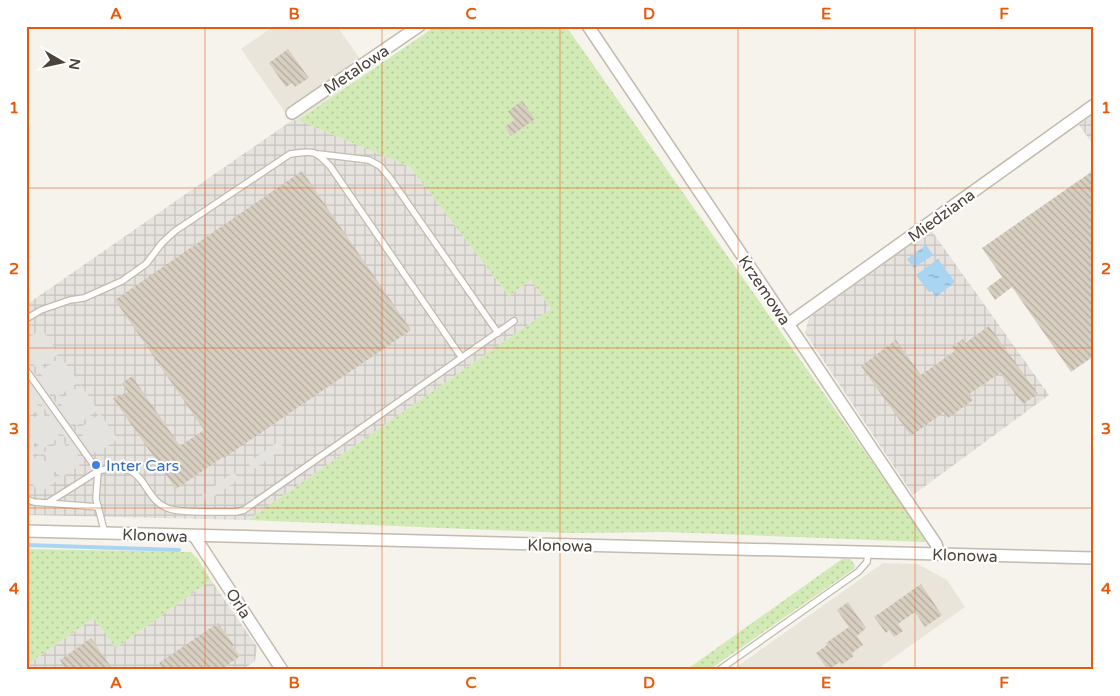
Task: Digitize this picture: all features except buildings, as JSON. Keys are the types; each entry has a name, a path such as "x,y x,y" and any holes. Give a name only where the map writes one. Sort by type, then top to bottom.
{"street":[{"name":"Metalowa","path":"292,112 420,26"},
{"name":"Krzemowa","path":"588,26 936,544 939,554"},
{"name":"Miedziana","path":"788,324 1094,105"},
{"name":"Klonowa","path":"26,531 195,537 1094,558"},
{"name":"Orla","path":"195,537 276,668"}],"lane":[{"path":"26,318 41,310 70,300 84,298 122,281 146,264 162,242 175,231 290,154 308,152 369,160 380,166 498,333"},
{"path":"319,154 330,166 462,358"},
{"path":"48,502 98,471 116,468 134,472 155,499 168,508 236,512 244,510 514,321"},
{"path":"26,370 98,471 96,499 105,534"},
{"path":"26,499 34,502 98,507"},
{"path":"719,670 858,572 867,562 868,552"}],"shaded area":[{"path":"274,26 337,26 360,59 365,73 298,120 291,121 241,49"},
{"path":"1094,114 1094,146 1079,125"},
{"path":"298,120 410,167 509,296 531,280 551,309 248,520 26,515 26,305 291,121"},
{"path":"931,230 1049,395 913,495 805,333 809,318"},
{"path":"42,329 59,354 37,369 32,362 30,363 40,381 43,381 44,378 39,372 61,357 79,382 57,397 51,391 49,394 62,410 63,407 59,400 81,385 98,410 76,426 72,419 69,419 79,437 82,438 83,435 78,429 100,414 118,439 96,454 92,448 89,448 75,457 80,465 61,478 57,472 54,472 53,474 58,480 39,493 26,474 26,464 40,455 44,461 47,461 48,459 43,453 62,440 67,447 70,444 57,428 56,431 60,437 41,450 37,443 34,443 38,452 26,460 26,433 28,432 26,423 42,412 47,418 50,416 38,400 36,403 40,409 26,418 26,388 31,389 26,381 26,339"},
{"path":"279,441 284,448 253,470 248,463"},
{"path":"234,472 239,479 206,502 202,495"},
{"path":"883,563 918,564 947,580 965,607 876,670 732,670"},
{"path":"211,580 257,647 255,661 242,670 30,670 27,665 94,618 116,648"}],"green space":[{"path":"436,26 566,26 924,536 925,542 667,532 568,533 248,520 551,309 531,280 509,296 410,167 298,120"},
{"path":"26,549 191,552 198,559 211,580 116,648 94,618 27,665"},
{"path":"842,559 850,559 855,565 854,569 709,670 686,670"}],"water":[{"path":"926,245 933,255 914,268 907,259"},
{"path":"938,259 955,282 936,297 932,291 929,292 916,275"}],"waterway":[{"path":"26,545 179,550"}],"place":[{"name":"Inter Cars","path":"96,465"}]}
